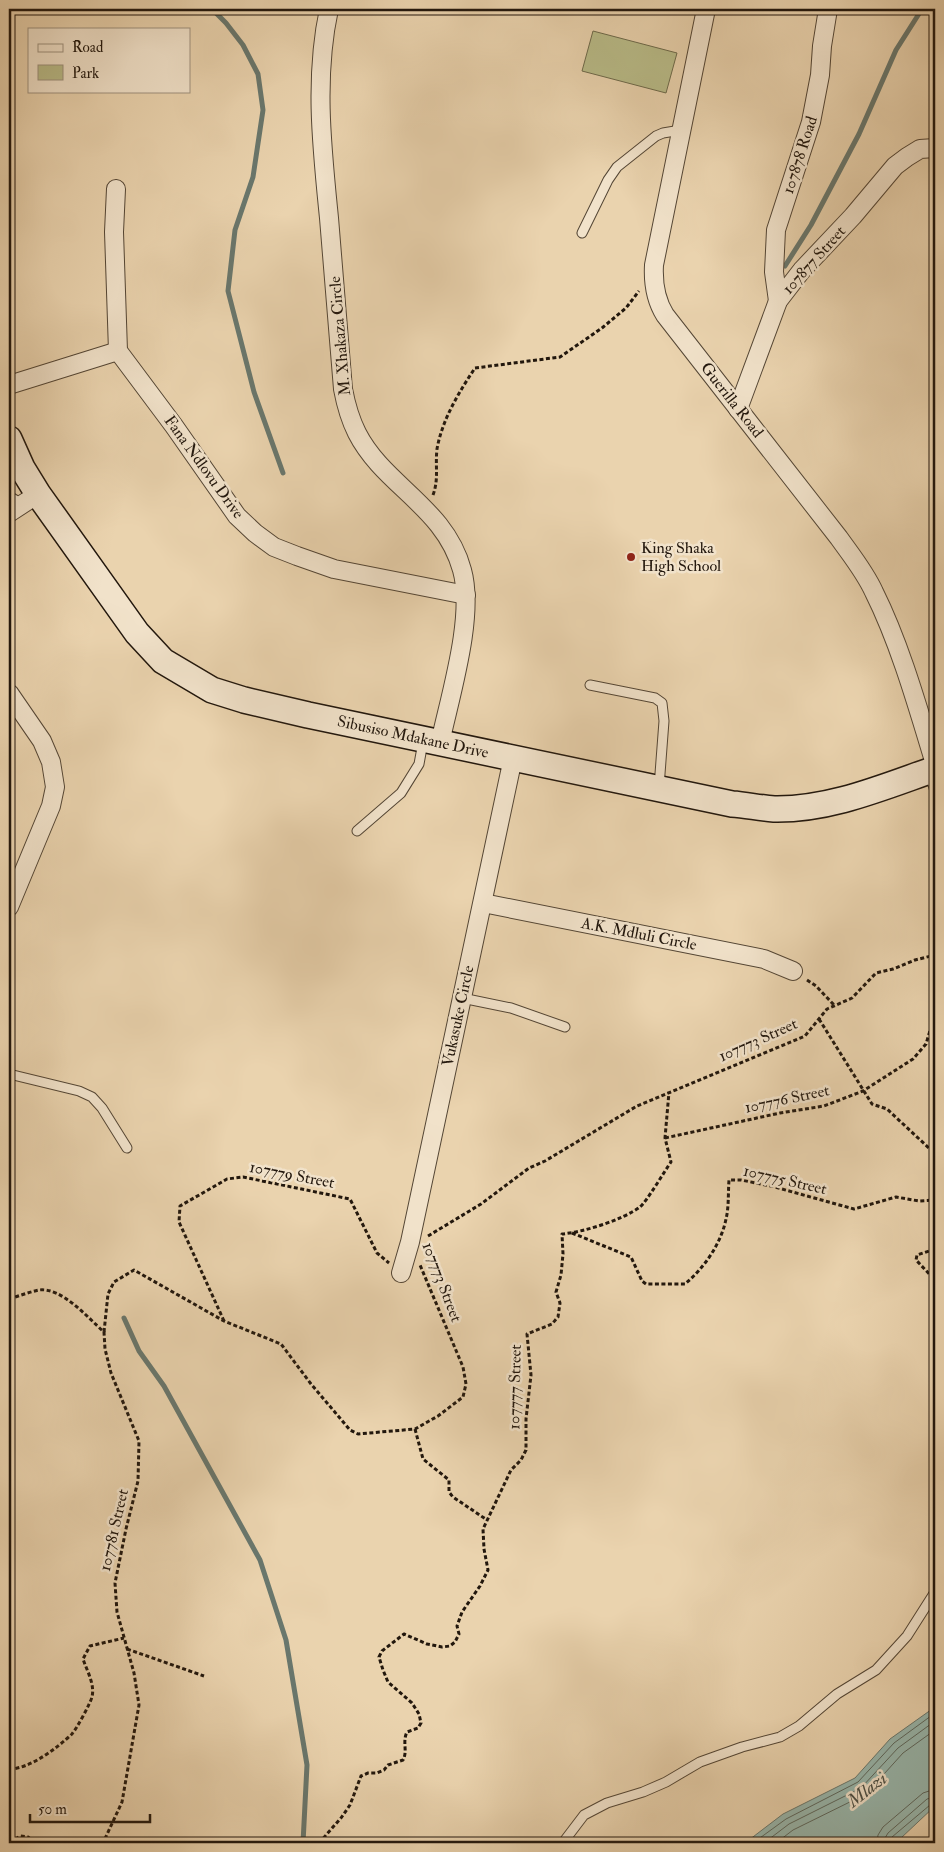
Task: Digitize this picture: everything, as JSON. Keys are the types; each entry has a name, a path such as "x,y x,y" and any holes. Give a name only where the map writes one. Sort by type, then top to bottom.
{"street":[{"name":"M. Xhakaza Circle","path":"329,9 323,37 320,80 324,167 343,389 348,412 370,453 426,509 446,533 462,571 466,595 463,637 432,741"},
{"name":"Guerilla Road","path":"706,9 654,264 653,281 655,293 662,310 862,570 874,591 888,623 934,774"},
{"name":"107878 Road","path":"778,301 774,272 776,230 812,122 828,9"},
{"name":"107877 Street","path":"738,409 778,301 802,270 853,216 895,166 920,149 935,148"},
{"path":"9,385 118,351 114,232 116,189"},
{"name":"Fana Ndlovu Drive","path":"118,351 174,426 237,516 274,547 334,569 466,595"},
{"name":"Sibusiso Mdakane Drive","path":"9,439 22,468 19,502 163,661 212,690 244,700 432,741 732,804 774,809 811,806 848,799 934,774"},
{"path":"9,693 42,741 51,762 55,787 51,806 9,907"},
{"name":"Vukasuke Circle","path":"401,1273 410,1242 513,758"},
{"name":"A.K. Mdluli Circle","path":"483,903 764,959 793,972"}],"lane":[{"path":"582,233 608,180 617,167 656,136 681,130"},
{"path":"590,685 655,698 662,703 664,721 659,789"},
{"path":"357,831 401,793 432,741"},
{"path":"462,998 511,1008 566,1027"},
{"path":"9,1074 79,1091 92,1097 102,1108 127,1148"},
{"path":"564,1843 584,1815 607,1803 643,1792 666,1782 700,1762 742,1747 780,1737 798,1726 837,1694 876,1670 907,1636 935,1592"}],"path":[{"path":"426,509 432,500 437,483 438,442 448,414 475,368 560,357 602,328 626,308 645,283 653,281"},
{"path":"935,956 935,984"},
{"name":"107773 Street","path":"104,1332 108,1294 114,1282 134,1270 224,1321 281,1344 311,1384 350,1430 358,1434 415,1429 438,1416 463,1397 466,1384 463,1368 410,1242 431,1235 481,1204 529,1168 545,1161 637,1106 805,1036 827,1009 852,998 876,973 893,969 915,960 935,956"},
{"path":"793,972 816,986 835,1006"},
{"name":"107776 Street","path":"665,1138 780,1113 824,1106 864,1091 913,1058 926,1044 935,1014"},
{"path":"819,1019 872,1104 887,1109 930,1150 935,1169"},
{"path":"929,1036 935,1029"},
{"path":"572,1233 617,1219 640,1206 671,1162 665,1138 669,1092"},
{"name":"107779 Street","path":"224,1321 179,1222 180,1206 227,1179 243,1178 350,1199 377,1253 401,1273"},
{"name":"107775 Street","path":"572,1233 631,1257 642,1281 646,1284 685,1284 699,1272 715,1249 726,1220 729,1180 741,1180 770,1186 854,1209 896,1197 919,1201 935,1200"},
{"name":"107777 Street","path":"487,1520 492,1514 511,1470 521,1460 526,1450 526,1419 530,1375 528,1334 552,1324 558,1317 560,1303 556,1292 562,1268 561,1238 562,1234 572,1233"},
{"path":"935,1249 917,1255 916,1260 935,1280"},
{"path":"9,1298 40,1290 52,1291 61,1295 104,1332"},
{"name":"107781 Street","path":"103,1843 122,1802 139,1705 134,1673 117,1612 115,1583 138,1481 139,1441 111,1372 105,1348 104,1332"},
{"path":"319,1843 350,1805 360,1776 368,1773 378,1773 388,1765 403,1760 406,1754 404,1737 407,1732 418,1728 421,1723 419,1714 412,1703 388,1682 379,1657 382,1651 404,1634 427,1644 442,1647 450,1646 455,1642 459,1634 457,1626 462,1612 480,1586 488,1570 483,1529 487,1520 453,1497 449,1492 449,1480 423,1459 415,1429"},
{"path":"9,1769 16,1769 46,1755 74,1733 92,1698 93,1687 83,1660 90,1646 124,1638"},
{"path":"126,1649 204,1676"},
{"path":"10,1843 20,1836 28,1837 35,1843"}],"green space":[{"path":"593,31 677,53 666,93 582,71"}],"water":[{"name":"Mlazi","path":"935,1707 935,1806 901,1838 892,1843 745,1843 783,1814 855,1778 890,1739"}],"waterway":[{"path":"212,9 243,45 258,74 263,110 253,177 235,230 228,291 254,392 283,473"},
{"path":"785,266 811,225 859,134 896,50 922,9"},
{"path":"124,1318 139,1351 164,1386 260,1560 286,1640 307,1765 303,1843"}],"place":[{"name":"King Shaka High School","path":"631,557"}]}
